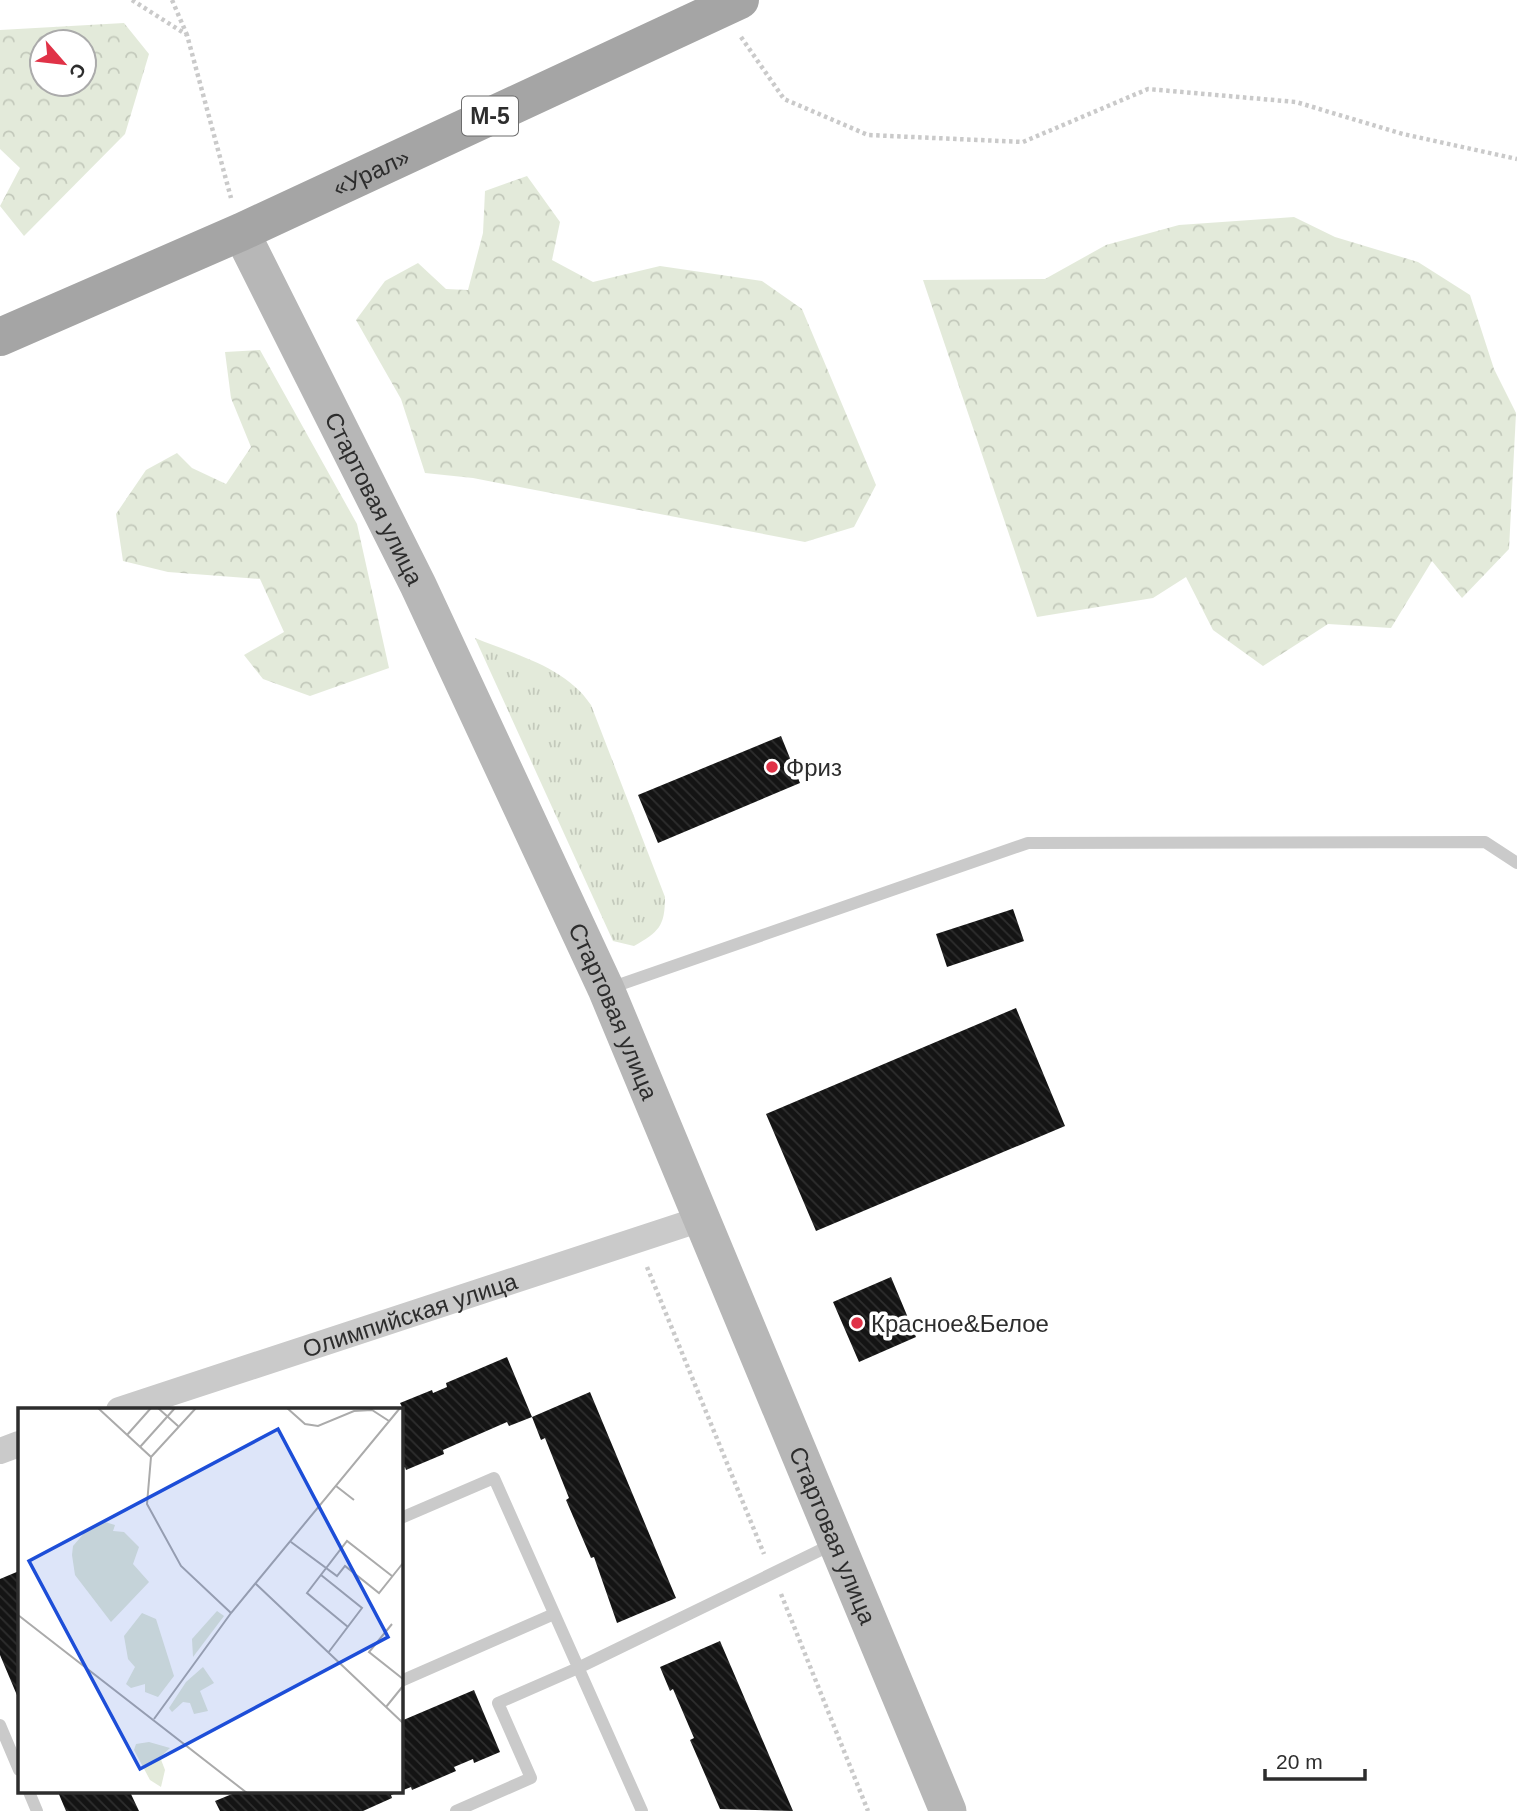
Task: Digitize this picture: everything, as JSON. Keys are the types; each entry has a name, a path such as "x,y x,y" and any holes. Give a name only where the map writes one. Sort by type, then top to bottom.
{"main road":[{"name":"«Урал»","path":"0,337 241,232 731,4"},
{"name":"Стартовая улица","path":"241,232 418,586 606,989 948,1811"}],"street":[{"name":"Олимпийская улица","path":"125,1408 701,1219"},
{"path":"0,1451 18,1444"}],"lane":[{"path":"606,989 1028,843 1485,842 1517,863"},
{"path":"402,1518 494,1478 642,1811"},
{"path":"456,1811 531,1778 498,1703 579,1668 835,1543"},
{"path":"402,1681 555,1615"},
{"path":"0,1725 18,1768"},
{"path":"30,1794 37,1811"}],"path":[{"path":"131,0 187,35"},
{"path":"172,0 187,35 241,232"},
{"path":"731,4 784,99 868,135 1023,142 1148,89 1296,102 1403,134 1517,159"},
{"path":"636,1241 868,1811"}],"green space":[{"path":"124,23 149,54 125,134 24,236 0,206 20,168 0,149 0,30 28,28 28,98 98,98 98,28 35,28"},
{"path":"527,176 560,222 552,260 593,282 660,266 762,281 802,309 876,485 854,527 805,542 473,478 425,473 401,399 356,320 385,281 418,263 446,289 468,290 483,233 485,191"},
{"path":"1294,217 1335,237 1418,262 1470,295 1494,369 1516,413 1509,549 1462,598 1432,561 1391,628 1328,624 1263,666 1213,630 1186,577 1153,598 1037,617 923,280 1045,279 1106,245 1179,225"},
{"path":"260,350 357,524 389,668 310,696 263,679 244,655 284,632 260,579 168,572 123,561 116,514 146,470 177,453 192,468 226,484 251,447 231,398 225,352"},
{"path":"475,638 554,672 581,692 591,705 665,897 664,915 659,927 634,946 613,941"}],"building":[{"path":"781,736 800,783 658,843 638,795"},
{"path":"1013,909 1024,941 947,967 936,934"},
{"path":"1016,1008 1065,1126 816,1231 766,1114"},
{"path":"891,1277 916,1337 859,1362 833,1302"},
{"path":"507,1357 532,1417 509,1426 507,1422 443,1450 444,1454 406,1470 405,1467 402,1468 400,1403 447,1387 446,1383"},
{"path":"590,1392 676,1598 617,1623 594,1557 591,1558 566,1500 569,1498 545,1438 541,1440 532,1417"},
{"path":"18,1571 18,1698 0,1655 0,1579"},
{"path":"720,1641 793,1811 720,1809 690,1740 694,1738 673,1689 670,1691 660,1667"},
{"path":"474,1690 500,1752 474,1763 473,1759 454,1767 456,1771 412,1790 411,1787 402,1791 402,1721"},
{"path":"59,1794 131,1794 139,1811 66,1811"},
{"path":"232,1794 394,1794 392,1798 363,1811 220,1811 215,1801"}],"place":[{"name":"Фриз","path":"772,767"},
{"name":"Красное&Белое","path":"857,1323"}]}
